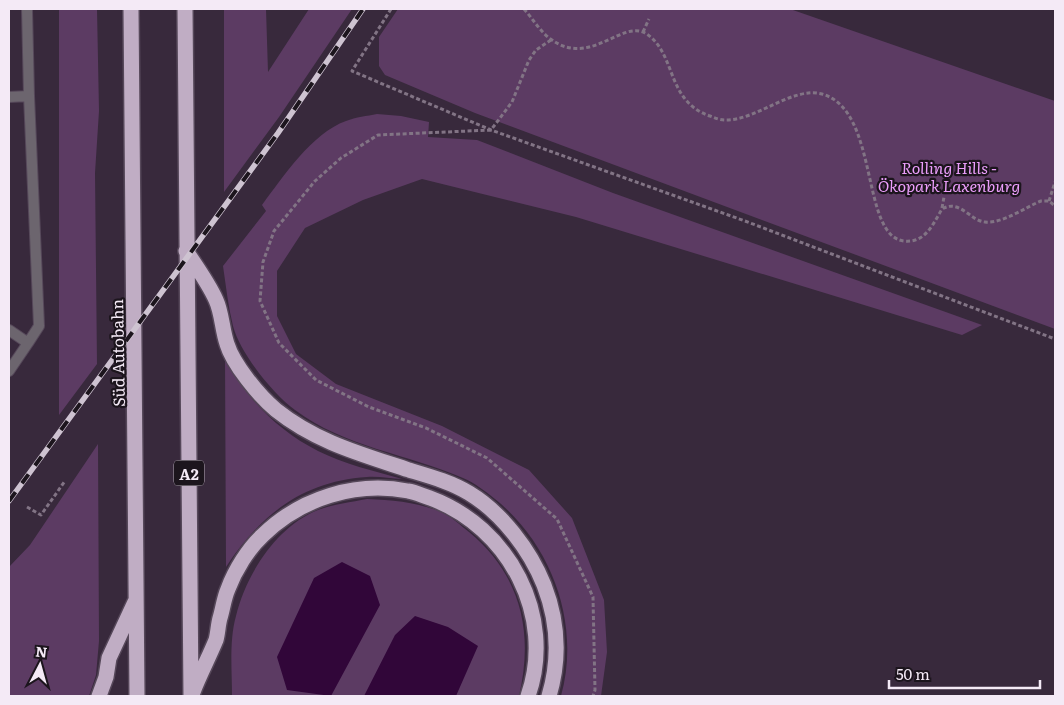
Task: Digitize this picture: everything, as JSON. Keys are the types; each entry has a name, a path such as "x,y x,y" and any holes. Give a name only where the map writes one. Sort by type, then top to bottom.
{"highway":[{"name":"Süd Autobahn","path":"131,9 137,696"},
{"name":"A2","path":"185,9 191,696"},
{"path":"186,251 216,300 227,346 255,389 274,409 297,426 323,440 349,451 440,480 469,493 491,510 512,532 539,573 554,618 556,642 555,667 549,696"},
{"path":"191,696 217,638 228,588 244,558 261,536 283,517 309,503 338,493 371,488 409,491 447,505 473,521 509,559 522,582 530,602 534,623 536,663 528,696"},
{"path":"99,696 106,677 109,658 137,598"}],"lane":[{"path":"9,371 39,326 27,9"},
{"path":"9,96 30,96"},
{"path":"9,330 28,343"}],"path":[{"path":"391,9 352,70 491,130 745,220 1055,339"},
{"path":"524,9 551,40 572,48 594,47 628,31 643,32 654,40 662,52 678,90 685,101 704,114 724,120 744,117 794,96 812,92 831,97 850,116 867,162 877,211 882,225 891,236 903,241 915,240 924,236 942,208 944,198"},
{"path":"643,32 649,19"},
{"path":"491,130 512,102 528,60 536,50 551,40"},
{"path":"491,130 378,135 341,158 315,181 274,231 264,262 260,301 279,343 316,380 369,407 426,428 487,458 557,518 593,597 595,690 593,696"},
{"path":"1049,202 1055,182"},
{"path":"942,208 949,206 960,208 984,222 997,221 1041,201 1049,202 1055,206"},
{"path":"27,506 41,515 65,481"}],"green space":[{"path":"59,9 97,9 99,111 95,173 97,364 59,415"},
{"path":"224,9 266,9 268,72 309,9 352,9 279,117 224,192"},
{"name":"Rolling Hills - Ökopark Laxenburg","path":"398,9 790,9 1055,101 1055,329 475,113 385,75 379,66 379,37"},
{"path":"377,114 401,116 429,122 428,137 477,140 613,193 982,325 962,335 576,217 422,179 363,200 305,228 277,271 277,316 296,354 336,384 442,426 529,470 572,518 604,600 607,652 601,696 561,696 566,669 567,641 564,614 557,588 546,563 532,539 515,518 480,487 467,480 355,441 314,423 286,403 268,384 250,360 233,326 223,266 266,211 262,205 299,157 321,135 346,121"},
{"path":"225,357 252,399 289,434 338,460 402,479 371,477 344,480 323,485 303,494 285,504 253,532 226,567"},
{"path":"98,444 99,641 96,675 89,696 9,696 9,567 30,545"},
{"path":"367,499 414,504 445,514 469,532 487,549 501,567 512,586 519,606 523,627 525,649 519,696 232,696 232,645 236,616 247,584 265,553 289,527 303,517 330,506"}],"shaded area":[{"path":"342,562 370,576 380,605 331,696 287,690 277,657 314,578"},
{"path":"415,616 448,627 478,646 456,696 364,696 395,635"}],"railway":[{"path":"9,501 278,133 363,9"}]}
